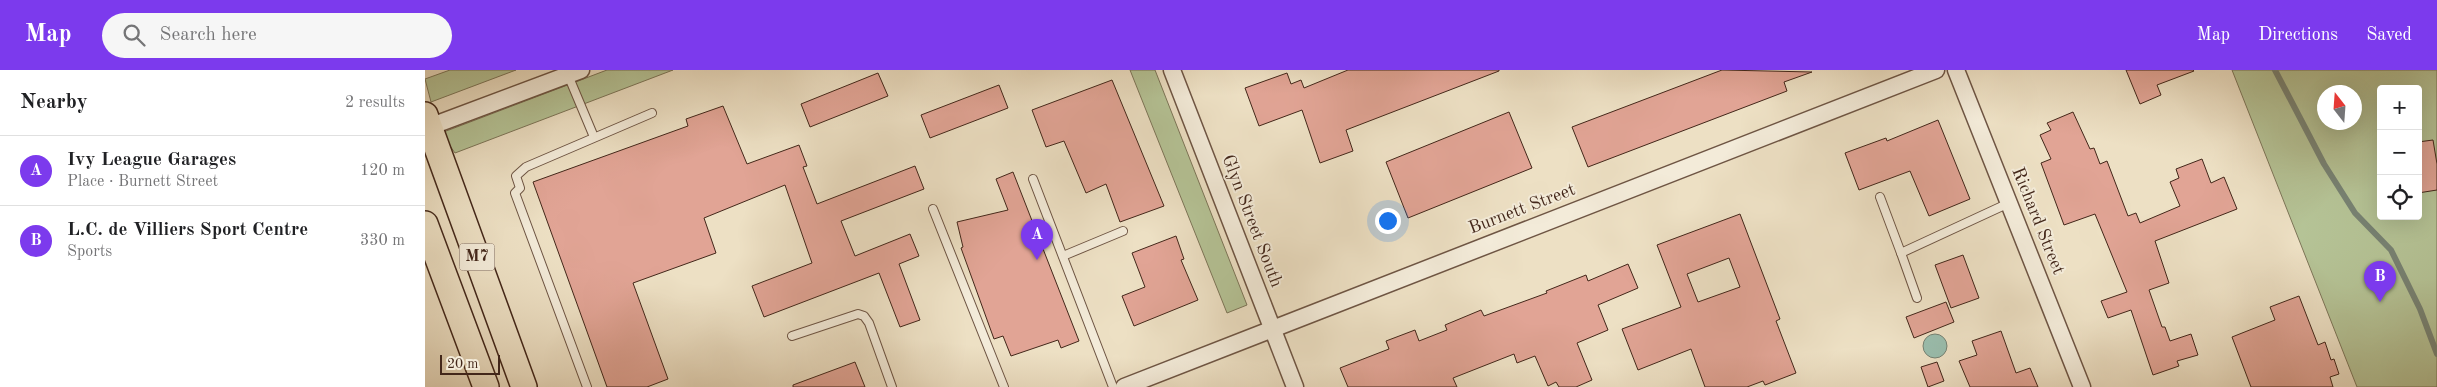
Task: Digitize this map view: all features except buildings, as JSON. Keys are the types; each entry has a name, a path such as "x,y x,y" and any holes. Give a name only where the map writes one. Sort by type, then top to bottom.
{"main road":[{"name":"M7","path":"427,121 525,387"},
{"name":"M7","path":"425,224 486,387"}],"street":[{"name":"Glyn Street South","path":"1172,70 1295,387"},
{"name":"Burnett Street","path":"1124,387 1936,70"},
{"name":"Richard Street","path":"1956,70 2082,387"},
{"path":"427,121 575,72"}],"lane":[{"path":"575,72 594,137"},
{"path":"587,387 515,193 519,188 516,176 520,171 652,113"},
{"path":"1033,179 1113,387"},
{"path":"1880,197 1917,298"},
{"path":"1901,253 2009,204"},
{"path":"933,209 1004,387"},
{"path":"1063,256 1123,231"},
{"path":"792,336 858,314 864,316 869,323 892,387"}],"shaded area":[{"path":"450,70 516,70 431,102 425,79"},
{"path":"607,70 673,70 455,153 441,133"},
{"path":"1130,70 1155,70 1247,305 1227,313"},
{"path":"2232,70 2437,70 2437,387 2357,387"},
{"path":"1935,334 1944,337 1947,346 1944,355 1935,358 1926,355 1923,346 1926,337"}],"waterway":[{"path":"2275,70 2324,164 2355,213 2391,250 2420,309 2437,354"}],"place":[{"name":"Ivy League Garages","path":"1037,260"},
{"name":"L.C. de Villiers Sport Centre","path":"2380,302"}]}
